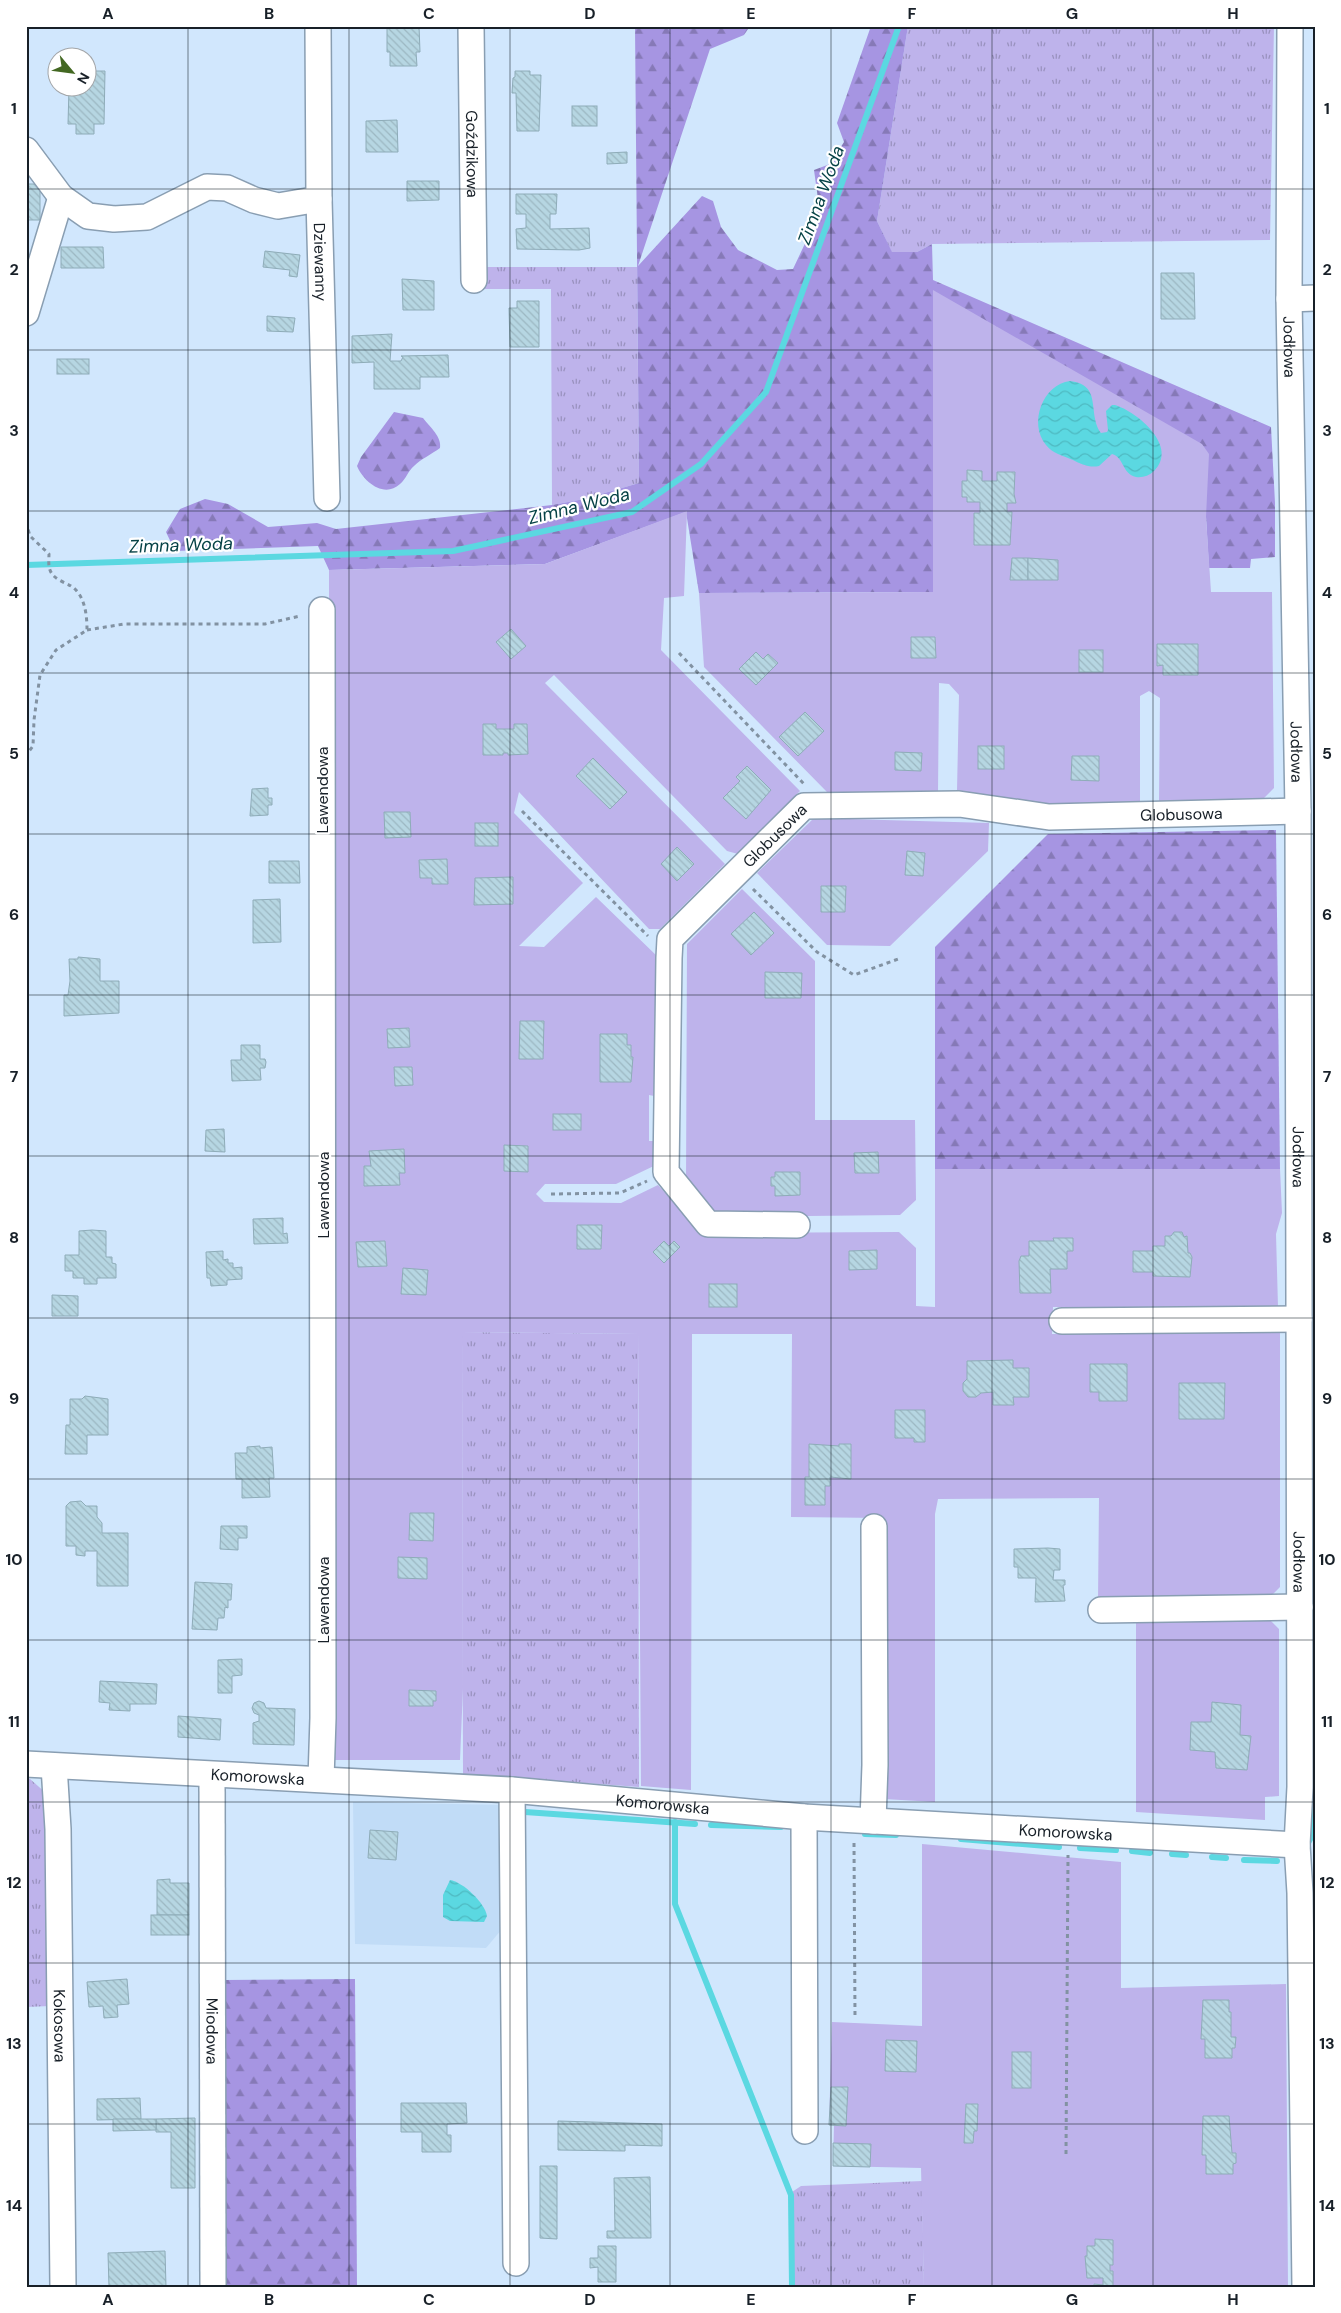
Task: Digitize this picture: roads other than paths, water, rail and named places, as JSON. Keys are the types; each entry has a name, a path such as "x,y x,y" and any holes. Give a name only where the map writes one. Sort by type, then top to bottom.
{"street":[{"name":"Dziewanny","path":"318,26 318,199 327,498"},
{"name":"Goździkowa","path":"471,26 474,280"},
{"name":"Jodłowa","path":"1290,26 1289,298 1298,811 1300,1787 1297,1845 1300,1893 1304,2287"},
{"path":"26,150 60,197 88,216 114,219 147,217 207,187 227,188 254,200 278,206 318,199"},
{"path":"26,313 60,197"},
{"path":"1289,298 1315,298"},
{"name":"Lawendowa","path":"321,1779 323,1718 322,610"},
{"name":"Globusowa","path":"797,1225 708,1224 666,1172 668,958 670,939 804,806 824,804 959,804 1049,818 1298,811"},
{"path":"1062,1321 1299,1319"},
{"path":"863,1820 875,1765 874,1527"},
{"path":"1101,1610 1300,1607"},
{"name":"Komorowska","path":"26,1764 512,1790 804,1817 1297,1845"},
{"name":"Kokosowa","path":"54,1766 58,1839 63,2287"},
{"name":"Miodowa","path":"212,1775 213,2287"},
{"path":"512,1790 516,2263"},
{"path":"804,1817 805,2131"}],"water":[{"path":"1070,381 1087,388 1091,394 1097,425 1101,433 1108,430 1106,411 1112,405 1124,409 1144,423 1159,441 1162,452 1160,462 1154,471 1145,476 1136,477 1128,473 1119,458 1112,454 1099,466 1092,466 1062,456 1048,448 1038,426 1041,406 1052,389"},
{"path":"450,1880 467,1889 478,1899 487,1916 484,1922 450,1921 443,1917 443,1895"}],"waterway":[{"name":"Zimna Woda","path":"26,565 453,551 632,512 701,464 766,392 899,26"},
{"path":"1314,1728 1315,1722"},
{"path":"1309,1841 1314,1832 1315,1808"},
{"path":"525,1812 695,1824"},
{"path":"675,1822 675,1904 791,2195 792,2287"},
{"path":"711,1825 781,1827"},
{"path":"865,1834 896,1835"},
{"path":"961,1839 1059,1847"},
{"path":"1080,1848 1116,1850"},
{"path":"1132,1851 1150,1853"},
{"path":"1172,1854 1186,1855"},
{"path":"1212,1857 1226,1858"},
{"path":"1244,1860 1277,1861"}]}
